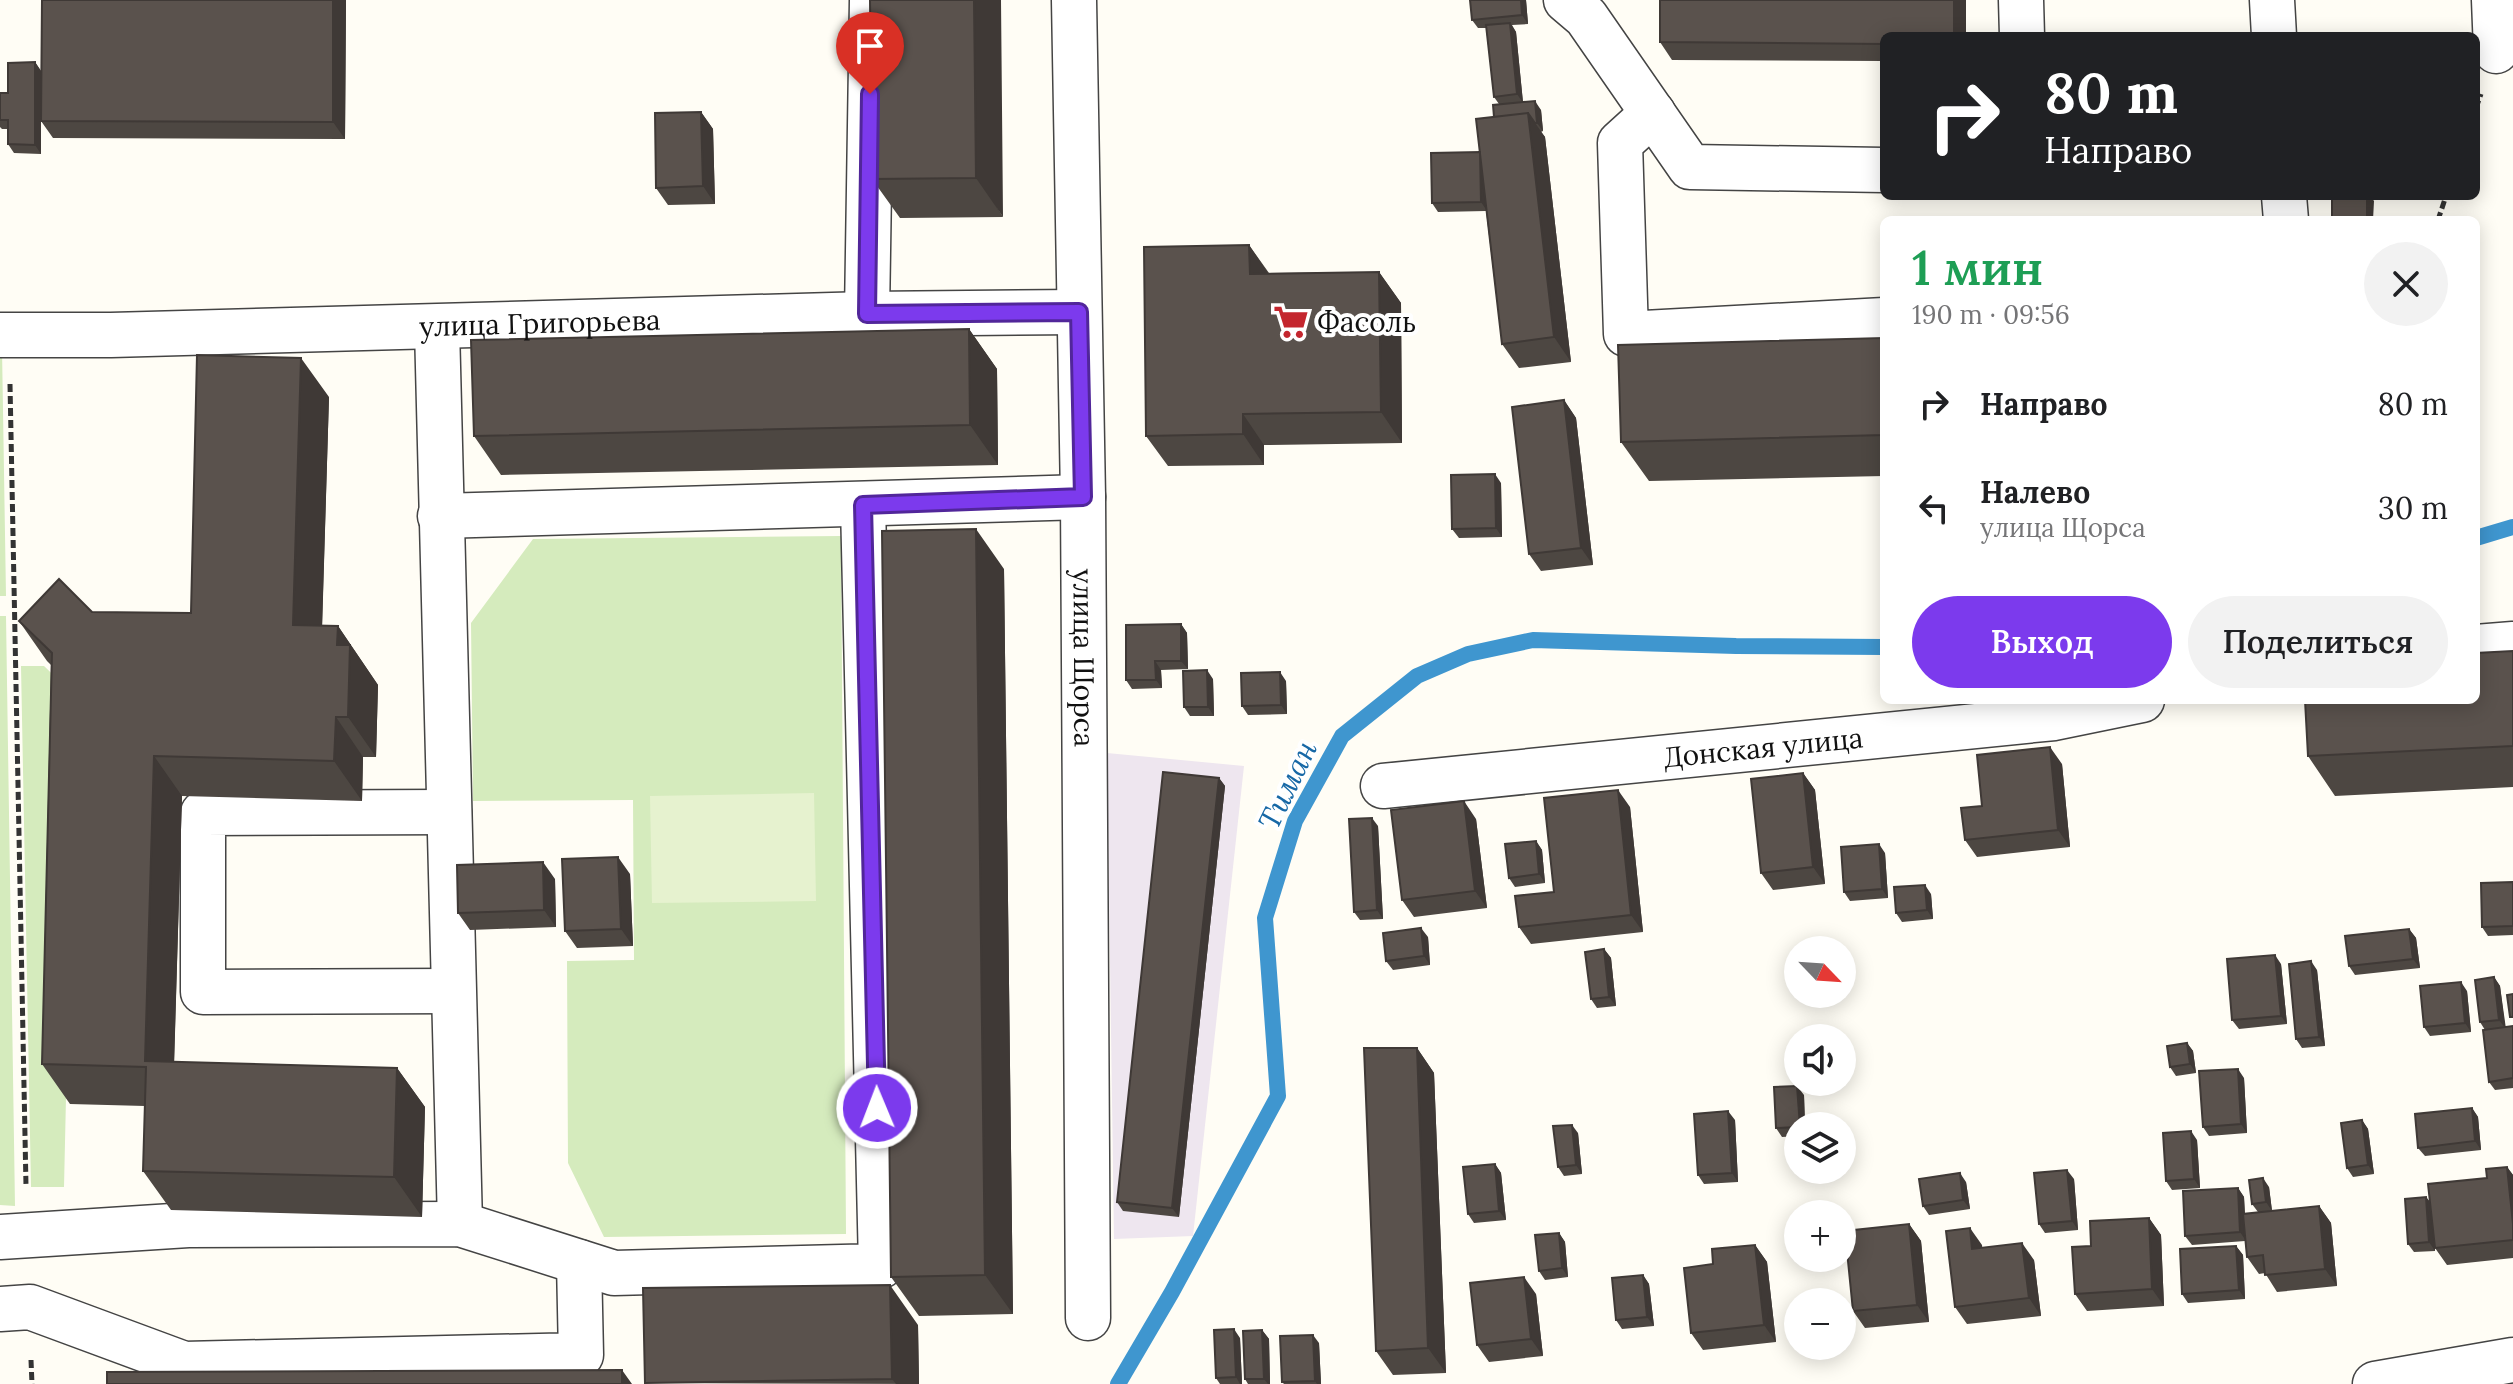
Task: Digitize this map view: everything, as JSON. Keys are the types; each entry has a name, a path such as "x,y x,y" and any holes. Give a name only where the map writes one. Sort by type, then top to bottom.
{"street":[{"path":"867,314 872,0"},
{"name":"улица Щорса","path":"1074,0 1083,497 1088,1318"},
{"path":"1566,0 1586,17 1690,167 1880,170"},
{"path":"2021,0 2022,32"},
{"path":"2272,0 2274,32"},
{"path":"1653,113 1620,143 1626,334 1880,320"},
{"name":"улица Григорьева","path":"5,335 127,335 867,314 1079,312"},
{"path":"437,328 460,1224"},
{"path":"440,516 1083,497"},
{"path":"14,1236 188,1225 460,1224 614,1273 881,1266 863,505"},
{"path":"2480,647 2513,644"},
{"name":"Донская улица","path":"1383,786 2054,718 2122,704"},
{"path":"449,812 203,813 203,992 453,991"},
{"path":"15,1308 184,1364 581,1355 579,1262"},
{"path":"2375,1384 2513,1360"}],"path":[{"path":"5,335 14,1236"},
{"path":"15,1308 32,1384"}],"shaded area":[{"path":"1107,753 1244,766 1193,1236 1114,1239"}],"green space":[{"path":"2,348 6,596 0,596"},
{"path":"841,536 846,1234 604,1237 568,1163 567,961 634,960 633,800 473,801 471,623 533,539"},
{"path":"0,616 6,616 15,1206 0,1205"},
{"path":"21,666 44,666 75,696 64,1187 31,1187"},
{"path":"814,793 816,901 652,903 650,796"}],"building":[{"path":"42,0 333,0 333,122 41,121"},
{"path":"870,0 974,0 976,178 872,179"},
{"path":"1470,0 1521,0 1522,15 1472,20"},
{"path":"1660,0 1954,0 1954,32 1880,32 1880,44 1660,42"},
{"path":"1510,23 1517,94 1494,97 1486,25"},
{"path":"35,62 35,145 8,144 8,120 0,120 0,93 8,93 8,63"},
{"path":"1535,101 1537,123 1528,113 1494,117 1493,105"},
{"path":"701,112 703,186 656,188 655,113"},
{"path":"1528,113 1554,337 1502,344 1476,119"},
{"path":"1480,152 1481,202 1432,203 1431,153"},
{"path":"2332,200 2367,200 2367,216 2332,216"},
{"path":"1249,245 1250,274 1379,272 1381,412 1243,414 1243,434 1146,436 1144,247"},
{"path":"969,329 970,425 474,436 471,340"},
{"path":"1880,338 1880,435 1621,442 1618,345"},
{"path":"197,355 301,358 293,625 338,626 337,645 350,645 348,717 336,717 334,761 154,756 145,1061 397,1068 394,1177 143,1171 146,1067 42,1064 52,653 19,621 59,579 92,612 191,613"},
{"path":"1564,400 1581,548 1529,554 1512,407"},
{"path":"1495,474 1496,528 1452,529 1451,475"},
{"path":"976,529 985,1275 891,1277 882,531"},
{"path":"1181,624 1181,661 1155,661 1156,680 1126,680 1126,625"},
{"path":"2513,651 2513,746 2308,756 2305,704 2480,704 2480,653"},
{"path":"1207,670 1208,707 1184,707 1183,671"},
{"path":"1280,672 1281,705 1242,706 1241,673"},
{"path":"2050,747 2058,830 1965,840 1961,808 1982,806 1977,755"},
{"path":"1163,772 1219,778 1172,1208 1117,1202"},
{"path":"1803,773 1813,867 1761,873 1751,779"},
{"path":"1618,790 1631,915 1519,927 1515,896 1554,892 1544,798"},
{"path":"1464,801 1475,891 1402,900 1391,810"},
{"path":"1372,818 1377,910 1354,912 1349,819"},
{"path":"1536,841 1539,874 1509,878 1505,844"},
{"path":"1879,844 1882,889 1844,892 1841,847"},
{"path":"618,857 621,929 565,931 562,859"},
{"path":"543,862 544,910 458,913 457,865"},
{"path":"2513,882 2513,926 2482,927 2481,883"},
{"path":"1925,885 1927,910 1896,913 1894,887"},
{"path":"1421,928 1424,956 1386,961 1383,933"},
{"path":"2409,929 2413,959 2349,966 2345,936"},
{"path":"1604,949 1609,997 1591,999 1585,952"},
{"path":"2275,955 2281,1016 2232,1020 2227,959"},
{"path":"2311,961 2319,1037 2296,1039 2289,964"},
{"path":"2494,977 2499,1020 2480,1022 2475,980"},
{"path":"2461,982 2465,1023 2424,1027 2420,986"},
{"path":"2513,994 2513,1017 2510,1017 2507,995"},
{"path":"2513,1026 2513,1078 2489,1082 2483,1030"},
{"path":"2187,1043 2190,1064 2170,1067 2167,1046"},
{"path":"1364,1048 1417,1048 1428,1348 1376,1351"},
{"path":"2238,1069 2241,1124 2203,1127 2199,1071"},
{"path":"1774,1087 1784,1087 1784,1096 1798,1096 1799,1112 1784,1112 1784,1128 1776,1128"},
{"path":"2472,1108 2475,1141 2418,1148 2415,1114"},
{"path":"1728,1111 1732,1173 1698,1175 1694,1114"},
{"path":"2362,1120 2368,1165 2347,1168 2341,1123"},
{"path":"1572,1125 1576,1165 1558,1167 1553,1126"},
{"path":"2191,1131 2194,1179 2166,1181 2163,1133"},
{"path":"1495,1164 1499,1211 1468,1214 1463,1167"},
{"path":"2507,1167 2513,1240 2435,1248 2428,1184 2487,1178 2486,1169"},
{"path":"2067,1170 2072,1221 2039,1224 2034,1173"},
{"path":"1960,1173 1963,1200 1923,1206 1919,1179"},
{"path":"2263,1178 2266,1202 2252,1204 2249,1180"},
{"path":"2238,1188 2240,1232 2185,1236 2183,1191"},
{"path":"2426,1197 2429,1242 2408,1244 2405,1199"},
{"path":"2319,1206 2325,1269 2265,1275 2263,1255 2247,1257 2243,1214"},
{"path":"2149,1218 2152,1289 2075,1294 2072,1247 2091,1246 2090,1221"},
{"path":"1909,1224 1917,1305 1856,1311 1856,1288 1851,1288 1849,1272 1856,1272 1856,1230"},
{"path":"1970,1228 1972,1249 2022,1243 2029,1298 1955,1307 1946,1231"},
{"path":"1559,1233 1562,1268 1539,1271 1535,1235"},
{"path":"1755,1245 1764,1325 1691,1333 1684,1268 1713,1264 1712,1249"},
{"path":"2236,1246 2239,1290 2182,1294 2180,1249"},
{"path":"1643,1275 1647,1317 1616,1320 1612,1278"},
{"path":"1524,1277 1531,1339 1477,1345 1470,1283"},
{"path":"890,1285 892,1379 645,1383 643,1288"},
{"path":"1234,1329 1236,1377 1216,1378 1214,1330"},
{"path":"1262,1330 1264,1379 1245,1379 1243,1331"},
{"path":"1313,1335 1315,1381 1282,1382 1280,1336"},
{"path":"622,1370 622,1384 107,1384 107,1372"}],"waterway":[{"name":"Тиман","path":"2480,537 2513,527"},
{"name":"Тиман","path":"1118,1384 1172,1292 1278,1096 1265,918 1295,821 1342,736 1417,676 1468,654 1533,640 1880,647"}],"place":[{"name":"Фасоль","path":"1291,322"}],"route":[{"path":"870,94 867,314 1079,312 1083,497 863,505 877,1108"}]}
